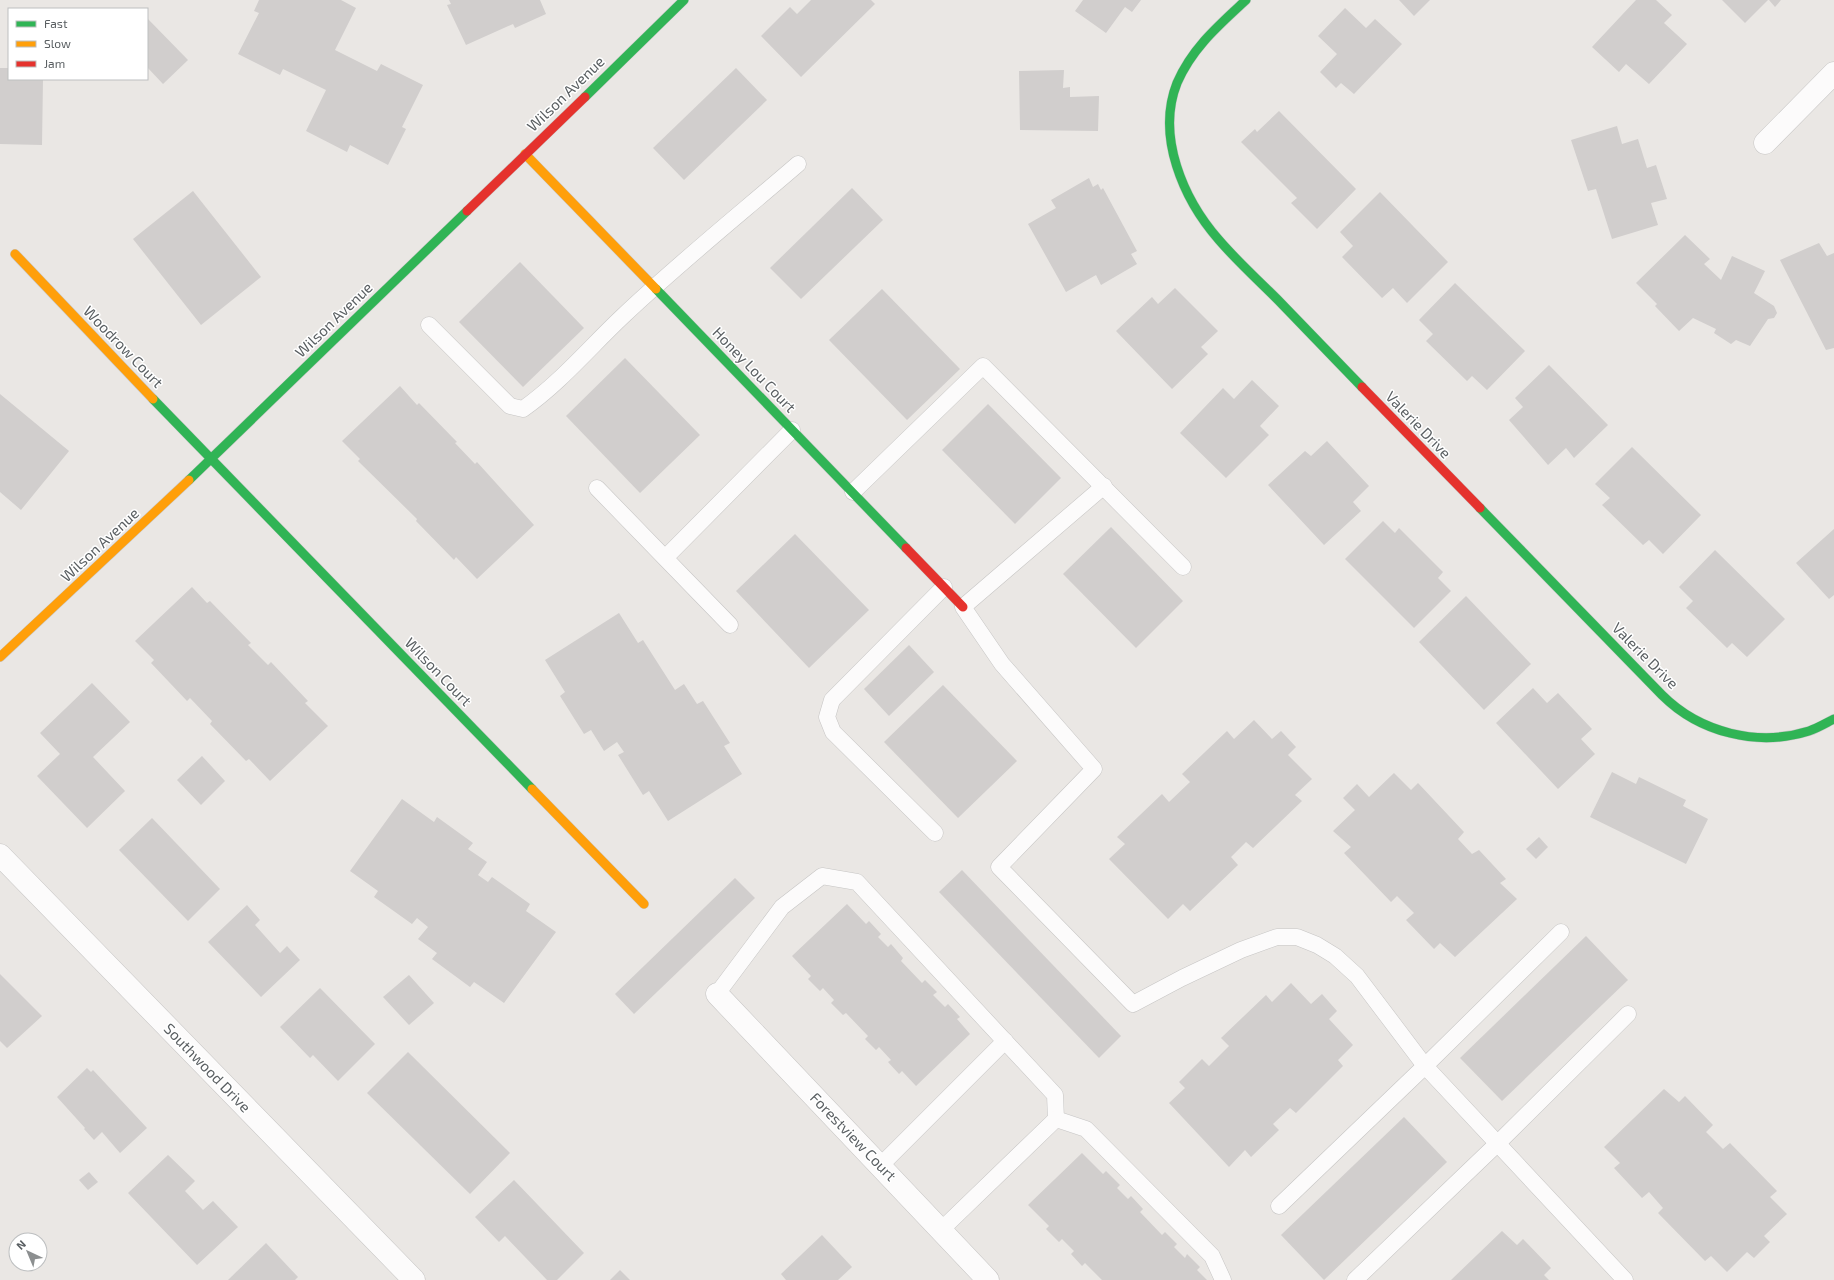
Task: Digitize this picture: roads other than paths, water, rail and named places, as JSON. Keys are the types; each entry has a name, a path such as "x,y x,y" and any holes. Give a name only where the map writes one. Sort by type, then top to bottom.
{"street":[{"name":"Wilson Avenue","path":"0,658 211,460 684,0"},
{"name":"Valerie Drive","path":"1246,0 1189,60 1174,92 1170,122 1172,156 1182,185 1198,213 1218,239 1656,689 1682,713 1728,733 1756,738 1783,737 1810,731 1834,719"},
{"path":"1765,143 1834,74"},
{"name":"Honey Lou Court","path":"524,154 655,287 963,607"},
{"name":"Woodrow Court","path":"15,254 211,460"},
{"name":"Wilson Court","path":"211,460 644,904"},
{"name":"Southwood Drive","path":"0,855 414,1280"},
{"name":"Forestview Court","path":"717,994 988,1280"}],"lane":[{"path":"429,325 510,406 524,409 544,394 623,316 655,287 798,164"},
{"path":"853,492 983,366 1183,567"},
{"path":"666,557 792,430"},
{"path":"1104,486 963,607 1002,664 1094,769 999,867 1133,1004 1182,978 1241,950 1277,937 1297,937 1317,945 1335,956 1357,976 1425,1066 1625,1280"},
{"path":"597,488 666,557 730,625"},
{"path":"935,833 833,732 827,717 832,700 944,587"},
{"path":"717,994 782,907 822,876 857,882 1055,1095 1056,1119 941,1230"},
{"path":"1279,1206 1425,1066 1560,932"},
{"path":"1354,1280 1498,1144 1628,1014"},
{"path":"880,1166 1005,1041"},
{"path":"1056,1119 1086,1129 1212,1256 1223,1280"}]}
